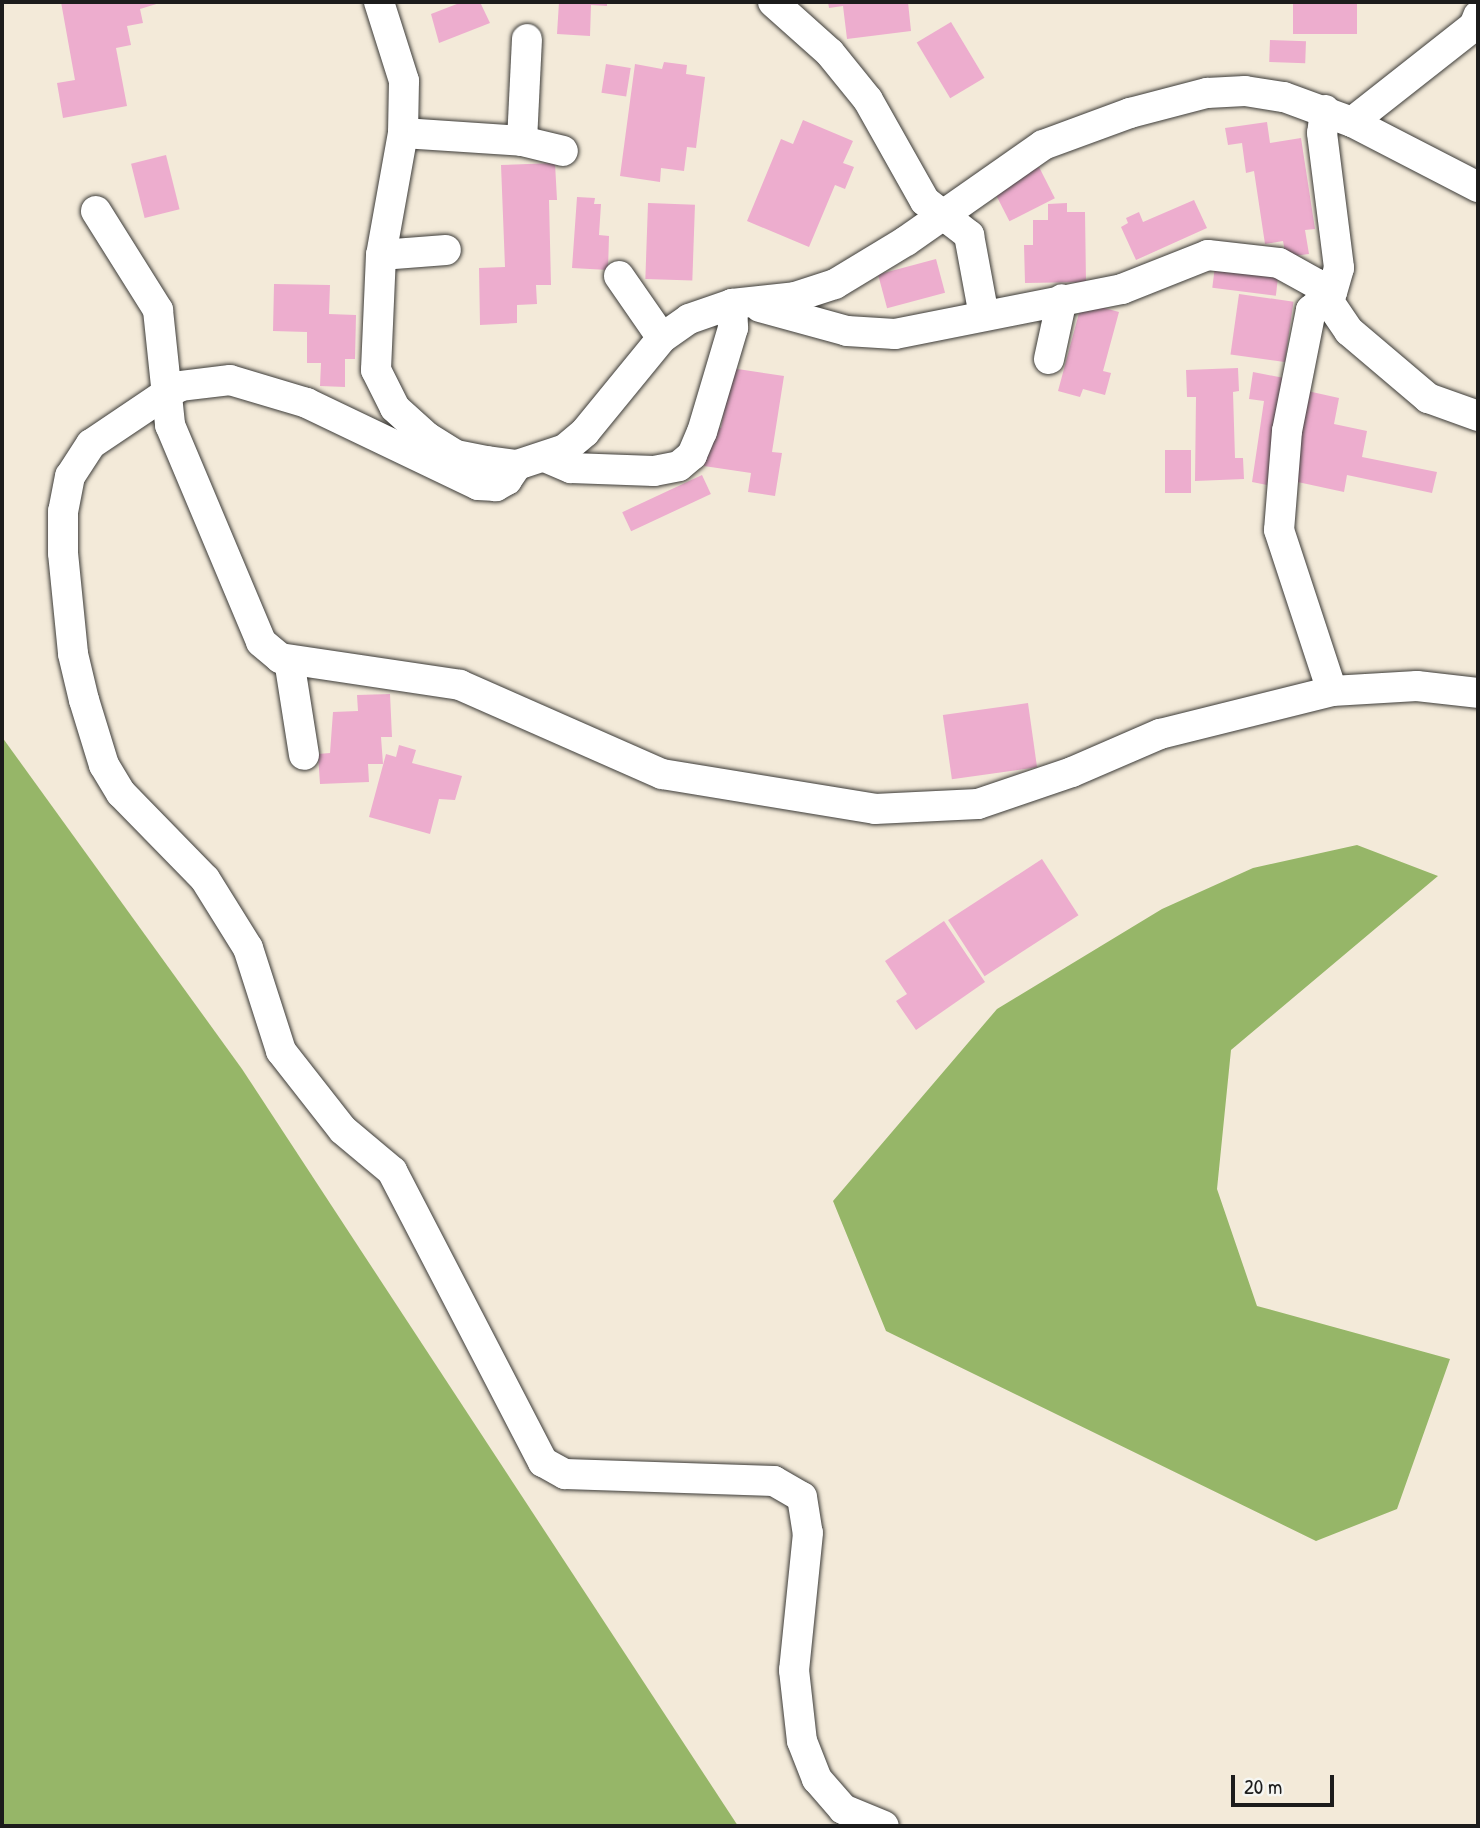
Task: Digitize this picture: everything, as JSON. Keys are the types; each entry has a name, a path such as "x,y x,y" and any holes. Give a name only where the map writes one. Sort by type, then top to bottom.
{"street":[{"path":"379,2 404,81 404,134 381,255 376,370 395,408 427,437 456,455 517,465 547,458 585,432 662,338 689,319 743,304 795,297 835,284 1043,145 1130,113 1207,93 1245,91 1325,110 1478,187"},
{"path":"773,2 844,69 868,100 913,185 942,215 969,235 984,316"},
{"path":"1352,122 1474,26 1478,16"},
{"path":"522,141 527,39"},
{"path":"1325,110 1322,133 1339,268 1332,292 1311,310 1287,431 1279,530 1332,691"},
{"path":"404,134 522,141 563,151"},
{"path":"96,211 158,310 164,395 179,451 261,642 289,660 460,685 662,774 875,809 978,804 1072,772 1160,734 1332,691 1417,685 1478,693"},
{"path":"381,255 446,250"},
{"path":"743,304 847,331 895,334 1122,289 1208,256 1279,263 1317,284 1324,299 1349,331 1428,398 1478,416"},
{"path":"619,276 662,338"},
{"path":"1049,359 1062,299"},
{"path":"547,458 571,468 654,471 679,466 692,455 702,432 733,328 743,304"},
{"path":"517,465 507,480 496,486 478,485 307,403 230,380 181,387 164,395 91,444 70,476 63,511 73,654 104,765 121,793 205,879 248,948 281,1051 343,1130 392,1171 543,1462 565,1474 774,1481 802,1497 808,1533 793,1670 802,1741 817,1779 843,1809 884,1826"},
{"path":"289,660 304,754"}],"green space":[{"path":"2,737 242,1069 738,1826 2,1826"},
{"path":"1357,845 1438,876 1231,1050 1217,1189 1257,1306 1450,1359 1397,1509 1316,1541 886,1331 833,1201 997,1009 1162,909 1253,868"}],"building":[{"path":"61,2 163,2 140,9 143,23 127,26 131,45 116,48 127,106 63,118 57,83 75,80"},
{"path":"462,2 480,2 490,23 439,43 431,14"},
{"path":"559,2 607,2 607,6 591,5 590,36 557,34"},
{"path":"828,2 908,2 911,31 847,39 843,6 829,8"},
{"path":"1293,2 1357,2 1357,34 1293,34"},
{"path":"951,22 984,78 950,98 917,43"},
{"path":"1270,40 1306,41 1305,63 1269,62"},
{"path":"664,62 687,65 686,74 705,77 696,148 687,147 684,171 661,168 660,182 620,176 635,64 662,69"},
{"path":"606,64 631,68 626,97 601,93"},
{"path":"803,120 853,141 843,163 854,167 845,189 835,185 809,247 747,221 781,139 793,144"},
{"path":"1267,122 1270,143 1301,138 1315,229 1305,230 1309,254 1286,257 1283,241 1265,244 1254,171 1246,173 1242,143 1228,145 1225,128"},
{"path":"166,155 180,209 145,218 131,164"},
{"path":"555,163 557,200 549,200 551,285 536,285 537,304 517,305 517,323 480,325 479,268 505,267 501,165"},
{"path":"1039,167 1055,198 1009,221 994,190"},
{"path":"577,197 595,198 594,204 601,204 599,235 609,236 608,270 572,268"},
{"path":"1194,200 1207,228 1136,260 1121,227 1128,223 1126,218 1139,212 1143,222"},
{"path":"648,203 695,205 692,281 645,279"},
{"path":"1067,203 1067,212 1085,212 1086,282 1025,283 1024,245 1033,245 1033,220 1048,220 1048,204"},
{"path":"936,259 945,293 887,308 878,275"},
{"path":"1215,266 1279,274 1276,296 1212,288"},
{"path":"274,284 330,285 329,314 356,315 355,359 345,359 345,387 320,386 321,363 307,363 307,332 273,331"},
{"path":"1239,294 1293,302 1285,362 1231,354"},
{"path":"1082,302 1119,312 1103,371 1111,373 1105,395 1083,389 1080,397 1058,391"},
{"path":"731,368 784,376 772,452 782,453 775,496 748,492 751,473 704,466 710,426 721,428"},
{"path":"1238,368 1239,391 1233,392 1235,458 1243,458 1244,479 1195,481 1196,397 1187,397 1186,370"},
{"path":"1253,372 1284,378 1267,485 1252,482 1264,401 1249,399"},
{"path":"1303,390 1339,398 1334,424 1367,431 1362,457 1437,472 1432,493 1347,475 1344,492 1293,481"},
{"path":"1165,450 1191,450 1191,493 1165,493"},
{"path":"702,475 711,494 631,531 622,512"},
{"path":"390,694 392,737 381,737 383,764 368,764 369,782 320,784 318,754 330,753 333,712 358,711 357,695"},
{"path":"1028,703 1037,767 952,779 943,715"},
{"path":"399,745 416,750 412,763 462,776 455,800 439,799 430,834 369,817 386,754 396,757"},
{"path":"1042,859 1078,915 985,976 948,920"},
{"path":"944,921 985,982 916,1030 896,1001 907,994 885,961"}]}
